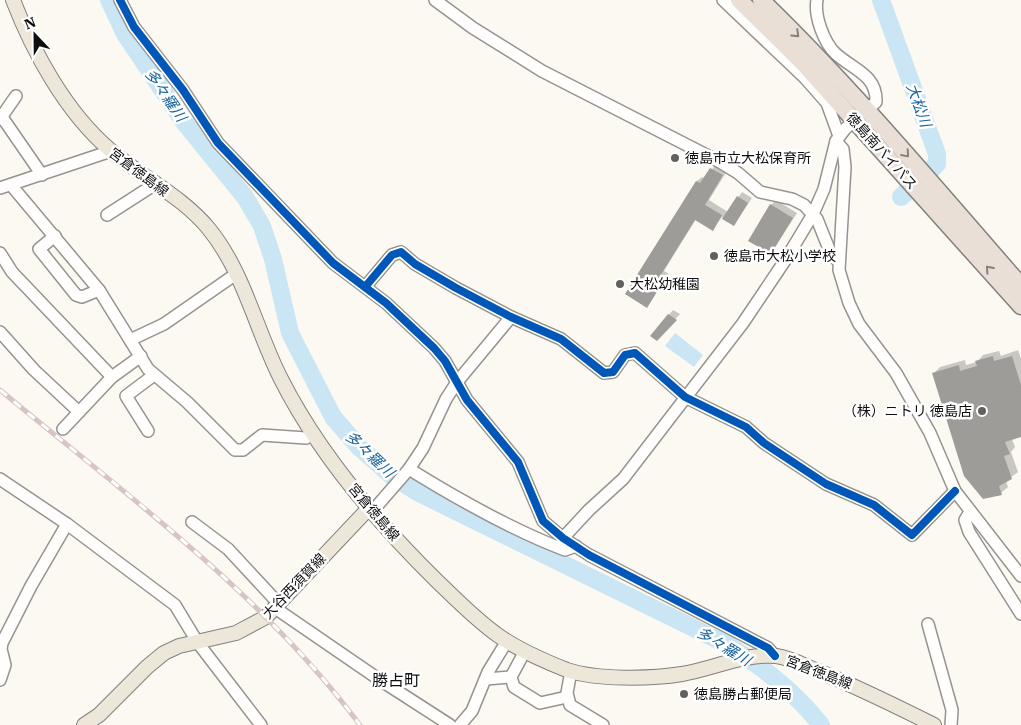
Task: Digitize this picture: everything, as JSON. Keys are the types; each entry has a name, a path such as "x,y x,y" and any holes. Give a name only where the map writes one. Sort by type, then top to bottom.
{"highway":[{"name":"徳島南バイパス","path":"739,0 802,62 1021,306"},
{"name":"徳島南バイパス","path":"761,0 814,50 1021,286"}],"main road":[{"name":"宮倉徳島線","path":"13,0 27,36 83,122 111,151 153,182 207,227 226,253 280,378 314,434 369,508 410,554 471,615 507,641 571,671 596,675 681,674 736,660 770,656 790,659 857,686 934,725"},
{"name":"大谷西須賀線","path":"84,725 99,715 147,667 164,653 179,646 236,633 266,617 369,508"}],"street":[{"path":"120,0 134,27 177,82 218,144 333,263 365,287 434,348 445,361 473,407 518,462 543,521 563,538 589,555 768,648 770,656"},
{"path":"435,0 473,28 542,71 720,162 738,173 760,192 798,201 812,214 821,228 831,254 838,261"},
{"path":"723,0 805,78 827,104 843,149 845,167 838,261 842,285 859,324 896,373 930,434 955,491 1021,576"},
{"path":"563,538 589,510 623,479 748,316 786,259 812,214 824,189 838,138 876,102 873,84 867,76 836,54 830,46 817,16 817,0"},
{"path":"16,96 1,118 42,175"},
{"path":"111,151 6,187 55,236 99,290 154,375 187,402 235,450 243,450 262,435 306,438 314,434"},
{"path":"107,215 149,188 153,182"},
{"path":"55,236 39,249 76,294 82,297 99,290"},
{"path":"365,287 392,255 401,252 430,274 511,317 561,339 604,373 613,372 625,356 635,353 685,397 746,427 764,443 826,484 874,505 912,535 955,491"},
{"path":"0,253 12,272 112,377"},
{"path":"130,340 164,324 236,274"},
{"path":"369,508 376,507 407,471 424,448 446,399 457,382 511,317"},
{"path":"0,332 34,370 79,412"},
{"path":"63,429 112,377 141,356"},
{"path":"148,431 126,396 154,375"},
{"path":"407,471 538,540 564,550 576,546"},
{"path":"0,479 67,524 175,606 198,643 261,725"},
{"path":"970,512 966,520 970,532 1021,614"},
{"path":"192,522 228,549 277,606 377,678 450,725"},
{"path":"0,680 6,665 1,649 2,642 31,586 67,524"},
{"path":"928,624 952,710 951,725"},
{"path":"460,725 472,711 486,679 507,641"},
{"path":"525,650 511,677 514,687 540,703 567,698"},
{"path":"571,671 567,698 570,705 603,725"},
{"path":"486,679 511,677"}],"water":[{"path":"675,333 703,355 694,367 665,346"}],"building":[{"path":"710,168 723,175 705,205 722,215 713,231 695,220 660,276 665,279 647,308 625,294 696,181 700,183"},
{"path":"737,196 748,203 734,226 722,219"},
{"path":"770,204 793,218 771,254 748,241"},
{"path":"668,314 677,320 657,341 650,336"},
{"name":"（株）ニトリ 徳島店","path":"993,356 994,361 1012,356 1021,385 1021,437 1005,442 1010,454 1004,456 1012,479 999,486 1002,495 983,499 964,476 932,373 959,365 960,371 977,366 975,361"}],"waterway":[{"name":"多々羅川","path":"109,0 125,34 184,122 245,197 262,226 273,259 290,333 333,417 359,447 392,476 417,492 726,644 777,680 821,725"},
{"name":"大松川","path":"881,0 937,154 937,164 901,197"}],"railway":[{"path":"0,390 143,507 236,588 322,677 360,725"}],"cycle path":[{"path":"120,0 134,27 183,90 218,143 333,263 386,303 434,348 445,361 467,400 518,462 543,521 563,538 589,555 768,648 775,656"},
{"path":"365,287 392,255 401,252 415,264 456,288 511,317 561,339 604,373 613,372 625,355 635,353 685,397 746,427 764,443 826,484 874,505 912,535 955,491"}],"place":[{"name":"徳島市立大松保育所","path":"675,158"},
{"name":"徳島市大松小学校","path":"714,256"},
{"name":"大松幼稚園","path":"620,284"},
{"name":"（株）ニトリ 徳島店","path":"982,411"},
{"name":"徳島勝占郵便局","path":"684,694"}],"district":[{"name":"勝占町","path":"396,680"}]}
